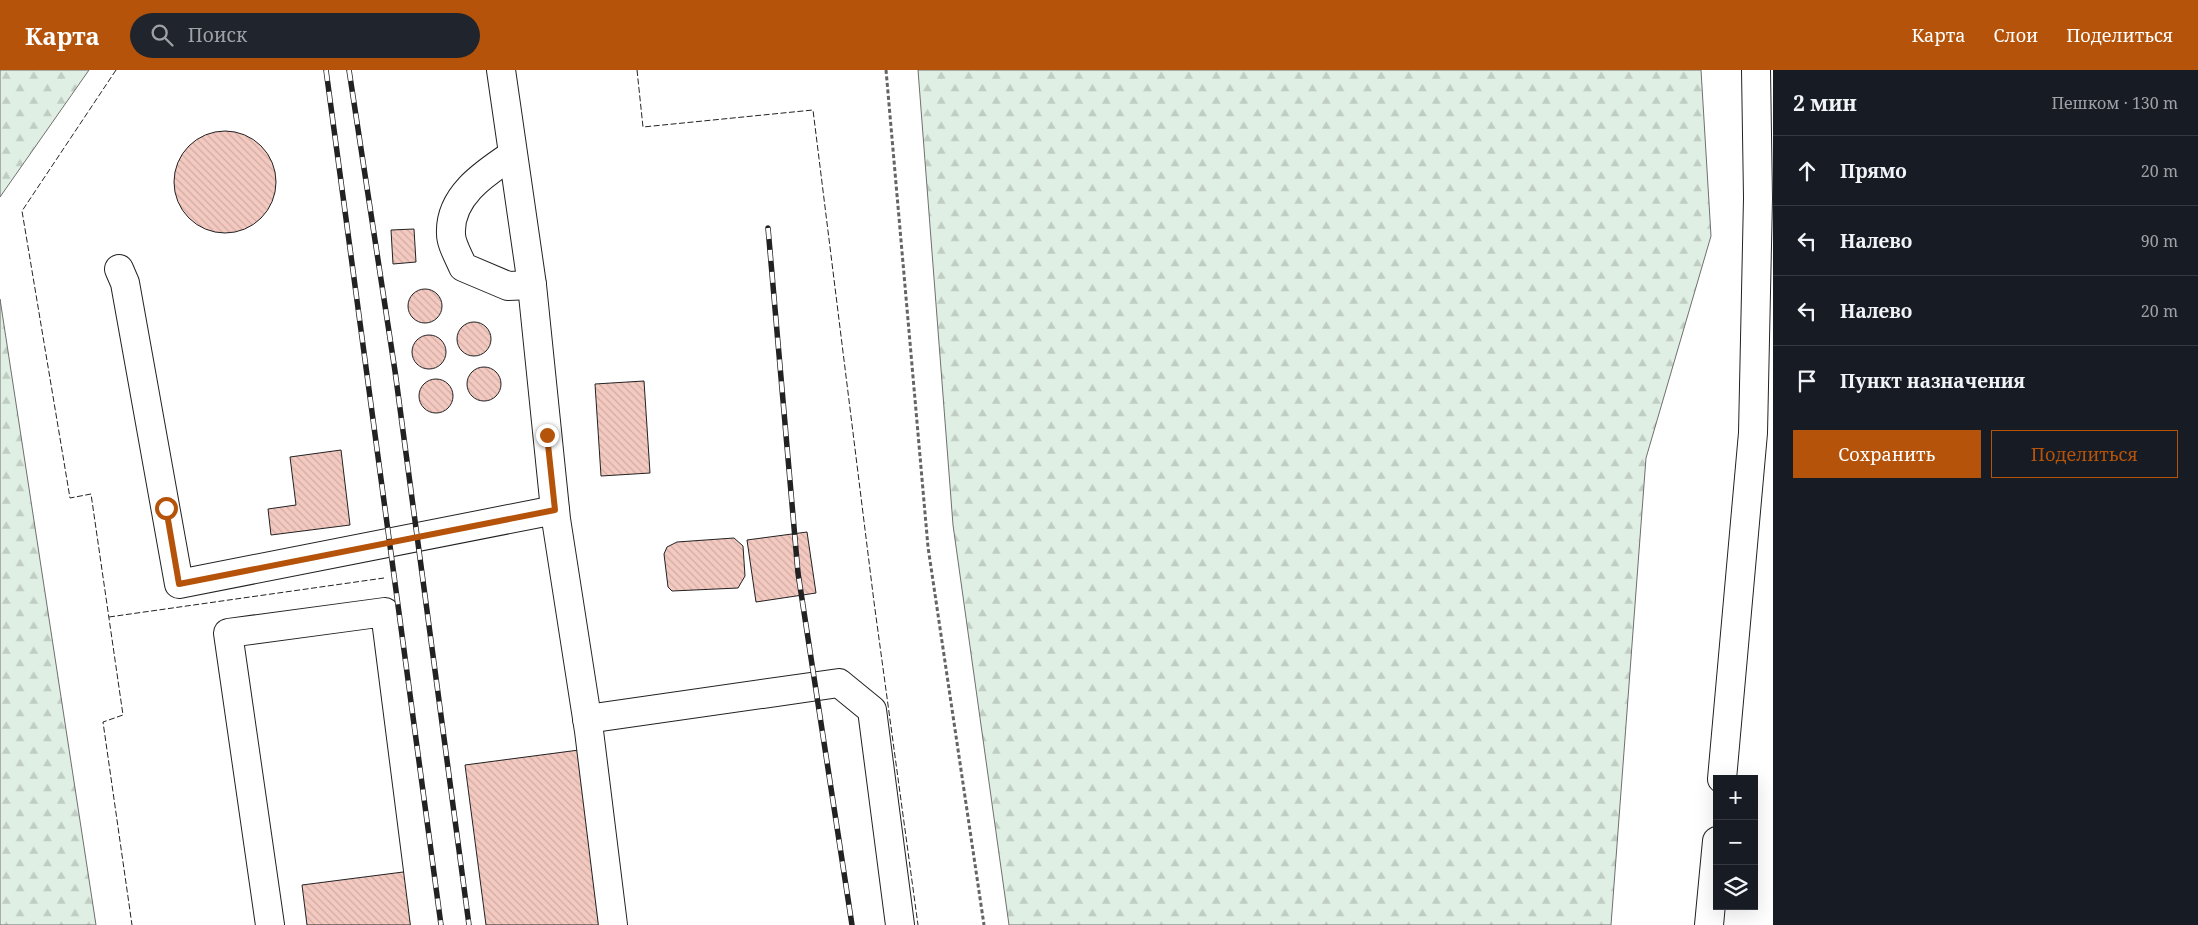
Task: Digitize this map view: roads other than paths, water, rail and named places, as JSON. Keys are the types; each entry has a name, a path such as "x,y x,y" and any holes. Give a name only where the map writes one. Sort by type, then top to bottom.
{"main road":[{"path":"501,70 532,285 555,510 587,719 613,925"},
{"path":"1722,775 1753,433 1758,198 1756,70"},
{"path":"512,155 481,175 455,207 450,235 463,267 508,286 532,285"},
{"path":"118,269 125,282 179,584 555,510"},
{"path":"270,925 228,633 385,612 425,925"},
{"path":"587,719 839,683 872,710 900,925"},
{"path":"1709,925 1715,865"}],"railway":[{"path":"326,70 441,925"},
{"path":"349,70 395,371 469,925"},
{"path":"768,228 798,573 852,925"}]}
